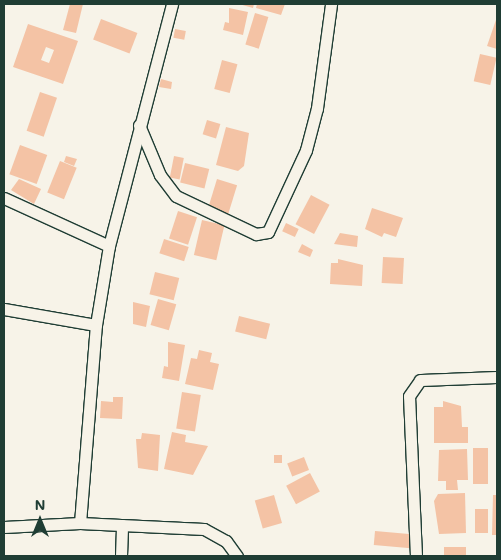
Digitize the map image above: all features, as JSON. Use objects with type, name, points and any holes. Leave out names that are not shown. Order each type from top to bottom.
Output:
[{"type":"street","points":[[80,523],[96,325],[109,246],[138,125],[172,4]]},
{"type":"street","points":[[138,125],[160,175],[176,196],[256,234],[268,232],[306,150],[317,108],[331,4]]},
{"type":"street","points":[[4,198],[109,246]]},
{"type":"street","points":[[4,308],[96,325]]},
{"type":"street","points":[[416,556],[409,396],[420,380],[497,378]]},
{"type":"street","points":[[4,527],[80,523],[204,529],[226,541],[237,556]]},
{"type":"street","points":[[121,556],[122,525]]},
{"type":"building","points":[[70,4],[83,4],[76,33],[63,30]]},
{"type":"building","points":[[239,4],[254,4],[253,8]]},
{"type":"building","points":[[257,4],[285,4],[281,15],[256,8]]},
{"type":"building","points":[[229,8],[248,12],[243,35],[223,30],[225,22],[229,23]]},
{"type":"building","points":[[255,13],[268,17],[259,49],[245,45]]},
{"type":"building","points":[[497,17],[497,49],[487,46]]},
{"type":"building","points":[[101,19],[137,33],[130,54],[93,40]]},
{"type":"building","points":[[28,24],[78,41],[63,84],[13,67]],"holes":[[[46,47],[54,50],[49,63],[41,60]]]},
{"type":"building","points":[[175,29],[186,31],[184,40],[173,38]]},
{"type":"building","points":[[480,54],[497,58],[490,85],[474,81]]},
{"type":"building","points":[[222,60],[237,64],[230,93],[214,89]]},
{"type":"building","points":[[161,79],[172,82],[171,89],[159,87]]},
{"type":"building","points":[[40,92],[57,98],[44,137],[27,131]]},
{"type":"building","points":[[207,120],[220,124],[216,138],[203,134]]},
{"type":"building","points":[[226,127],[249,133],[244,166],[238,171],[216,165]]},
{"type":"building","points":[[20,145],[47,155],[37,184],[9,174]]},
{"type":"building","points":[[66,156],[77,159],[74,166],[64,162]]},
{"type":"building","points":[[174,156],[184,158],[180,180],[170,178]]},
{"type":"building","points":[[60,161],[77,168],[64,199],[47,193]]},
{"type":"building","points":[[185,163],[209,169],[204,188],[180,182]]},
{"type":"building","points":[[19,179],[41,189],[34,204],[11,190]]},
{"type":"building","points":[[217,179],[237,185],[228,214],[208,208]]},
{"type":"building","points":[[311,195],[330,205],[314,234],[296,224]]},
{"type":"building","points":[[372,208],[403,218],[396,237],[384,233],[382,237],[365,229]]},
{"type":"building","points":[[178,211],[197,217],[188,245],[169,239]]},
{"type":"building","points":[[202,220],[224,225],[216,260],[194,255]]},
{"type":"building","points":[[286,223],[299,229],[295,237],[282,231]]},
{"type":"building","points":[[340,233],[358,236],[357,247],[334,244]]},
{"type":"building","points":[[164,239],[189,247],[184,261],[159,253]]},
{"type":"building","points":[[302,244],[313,250],[310,257],[298,252]]},
{"type":"building","points":[[383,257],[404,258],[403,284],[382,283]]},
{"type":"building","points":[[338,259],[363,265],[362,286],[330,284],[331,263],[338,263]]},
{"type":"building","points":[[155,272],[179,278],[174,300],[149,294]]},
{"type":"building","points":[[158,299],[176,304],[169,330],[151,325]]},
{"type":"building","points":[[133,302],[150,306],[146,327],[133,324]]},
{"type":"building","points":[[239,316],[270,324],[266,339],[235,332]]},
{"type":"building","points":[[168,342],[185,345],[179,381],[162,378],[164,366],[168,367]]},
{"type":"building","points":[[199,350],[212,353],[210,362],[219,364],[213,390],[185,384],[191,358],[197,359]]},
{"type":"building","points":[[182,392],[201,395],[195,432],[176,429]]},
{"type":"building","points":[[113,397],[123,397],[122,419],[100,418],[101,401],[113,402]]},
{"type":"building","points":[[443,401],[461,406],[462,427],[468,427],[468,443],[434,443],[434,407],[443,407]]},
{"type":"building","points":[[172,432],[186,435],[185,442],[208,446],[193,475],[164,469]]},
{"type":"building","points":[[142,433],[160,435],[158,471],[138,468],[136,439],[141,439]]},
{"type":"building","points":[[473,448],[488,448],[488,484],[473,484]]},
{"type":"building","points":[[467,449],[468,480],[457,480],[458,490],[446,490],[446,481],[438,481],[439,450]]},
{"type":"building","points":[[274,455],[282,455],[282,463],[274,463]]},
{"type":"building","points":[[304,457],[309,470],[292,477],[287,463]]},
{"type":"building","points":[[310,473],[320,492],[296,504],[286,486]]},
{"type":"building","points":[[465,493],[466,533],[439,534],[434,501],[438,494]]},
{"type":"building","points":[[274,495],[282,523],[263,528],[255,501]]},
{"type":"building","points":[[493,495],[497,495],[497,535],[492,535]]},
{"type":"building","points":[[475,509],[488,509],[488,533],[475,533]]},
{"type":"building","points":[[375,531],[412,534],[411,548],[374,545]]},
{"type":"building","points":[[444,547],[466,547],[466,556],[444,556]]}]
